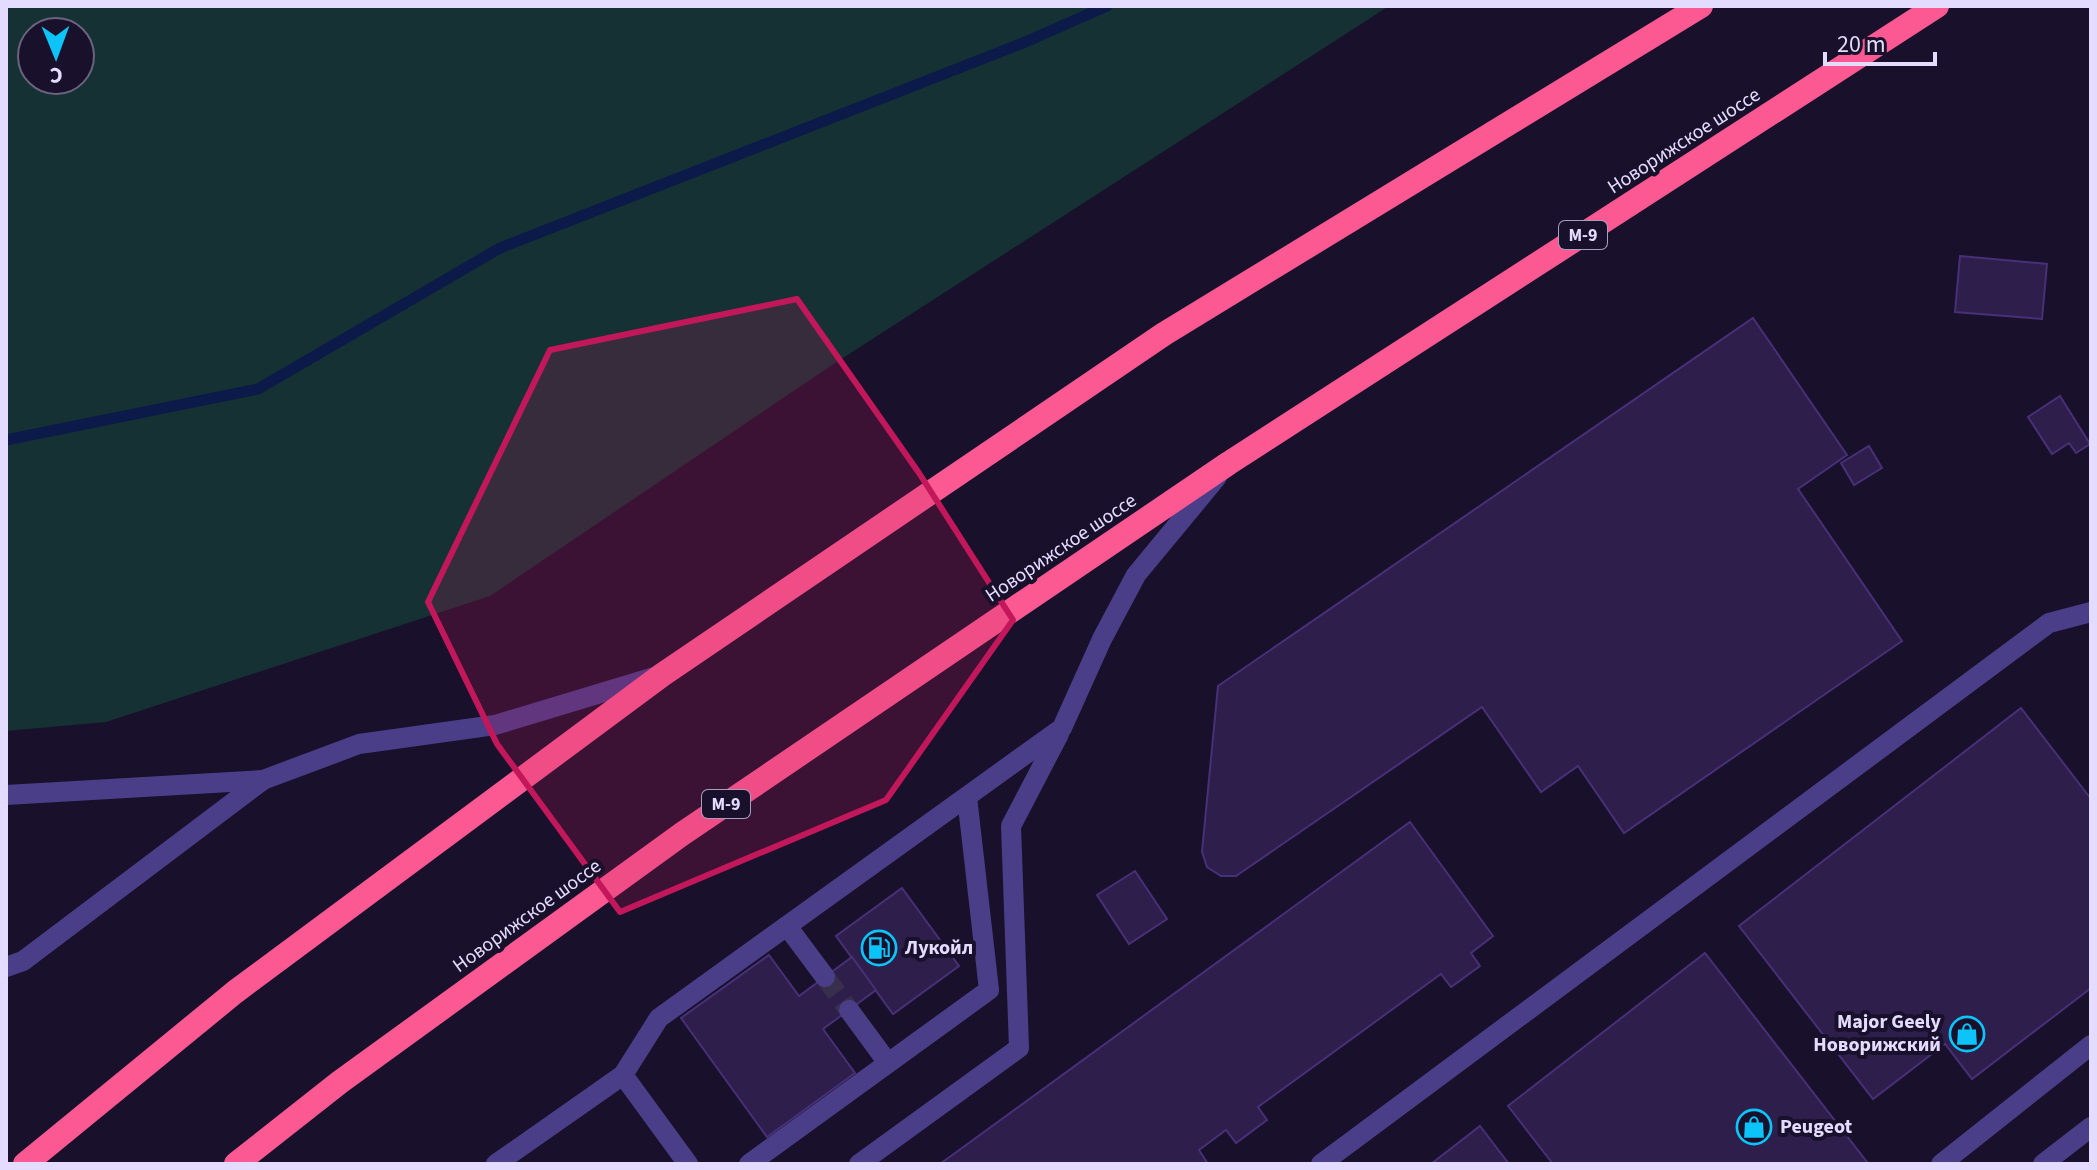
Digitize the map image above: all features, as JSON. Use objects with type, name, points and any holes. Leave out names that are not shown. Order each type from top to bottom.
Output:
[{"type":"highway","points":[[25,1164],[235,992],[662,675],[1164,334],[1701,6]]},
{"type":"highway","name":"Новорижское шоссе","points":[[236,1164],[340,1082],[682,834],[1229,463],[1937,6]]},
{"type":"lane","points":[[859,1164],[1019,1048],[1011,826],[1136,575],[1229,463]]},
{"type":"lane","points":[[1321,1164],[2049,623],[2091,612]]},
{"type":"lane","points":[[6,967],[23,961],[263,780],[359,744],[495,725],[662,675]]},
{"type":"lane","points":[[496,1164],[623,1075],[659,1018],[1062,728]]},
{"type":"lane","points":[[6,795],[263,780]]},
{"type":"lane","points":[[749,1164],[989,990],[967,797]]},
{"type":"lane","points":[[787,926],[825,977]]},
{"type":"lane","points":[[849,1010],[888,1063]]},
{"type":"lane","points":[[1941,1164],[2091,1045]]},
{"type":"lane","points":[[623,1075],[688,1164]]},
{"type":"lane","points":[[2044,1164],[2091,1127]]},
{"type":"highlighted area","points":[[797,299],[919,473],[1013,620],[886,800],[620,912],[497,744],[428,602],[550,350]]},
{"type":"green space","points":[[6,6],[1389,6],[832,365],[490,596],[106,722],[6,731]]},
{"type":"building","points":[[1960,256],[2047,264],[2042,319],[1955,312]]},
{"type":"building","points":[[1753,318],[1847,455],[1798,489],[1902,641],[1624,833],[1578,766],[1541,792],[1482,707],[1236,876],[1221,876],[1207,867],[1202,852],[1218,686]]},
{"type":"building","points":[[2060,396],[2090,444],[2076,453],[2069,443],[2052,454],[2028,417]]},
{"type":"building","points":[[1869,446],[1882,468],[1854,485],[1841,463]]},
{"type":"building","points":[[2021,708],[2091,799],[2091,988],[1972,1079],[1945,1044],[1873,1099],[1739,926]]},
{"type":"building","points":[[1410,822],[1493,936],[1471,953],[1480,966],[1451,987],[1441,974],[1258,1107],[1267,1120],[1236,1143],[1226,1130],[1199,1150],[1208,1164],[940,1164]]},
{"type":"building","points":[[1135,871],[1167,919],[1129,944],[1097,895]]},
{"type":"building","points":[[902,888],[959,966],[893,1014],[836,936]]},
{"type":"building","points":[[1705,953],[1867,1162],[1553,1164],[1508,1106]]},
{"type":"building","points":[[769,955],[799,996],[852,957],[876,990],[823,1029],[855,1073],[767,1137],[681,1018]]},
{"type":"building","points":[[1480,1126],[1509,1164],[1431,1164]]},
{"type":"waterway","points":[[6,440],[258,389],[500,248],[1023,43],[1107,6]]},
{"type":"tunnel","points":[[825,977],[849,1010]]},
{"type":"place","name":"Лукойл","points":[[879,948]]},
{"type":"place","name":"Major Geely Новорижский","points":[[1967,1034]]},
{"type":"place","name":"Peugeot","points":[[1754,1127]]}]
